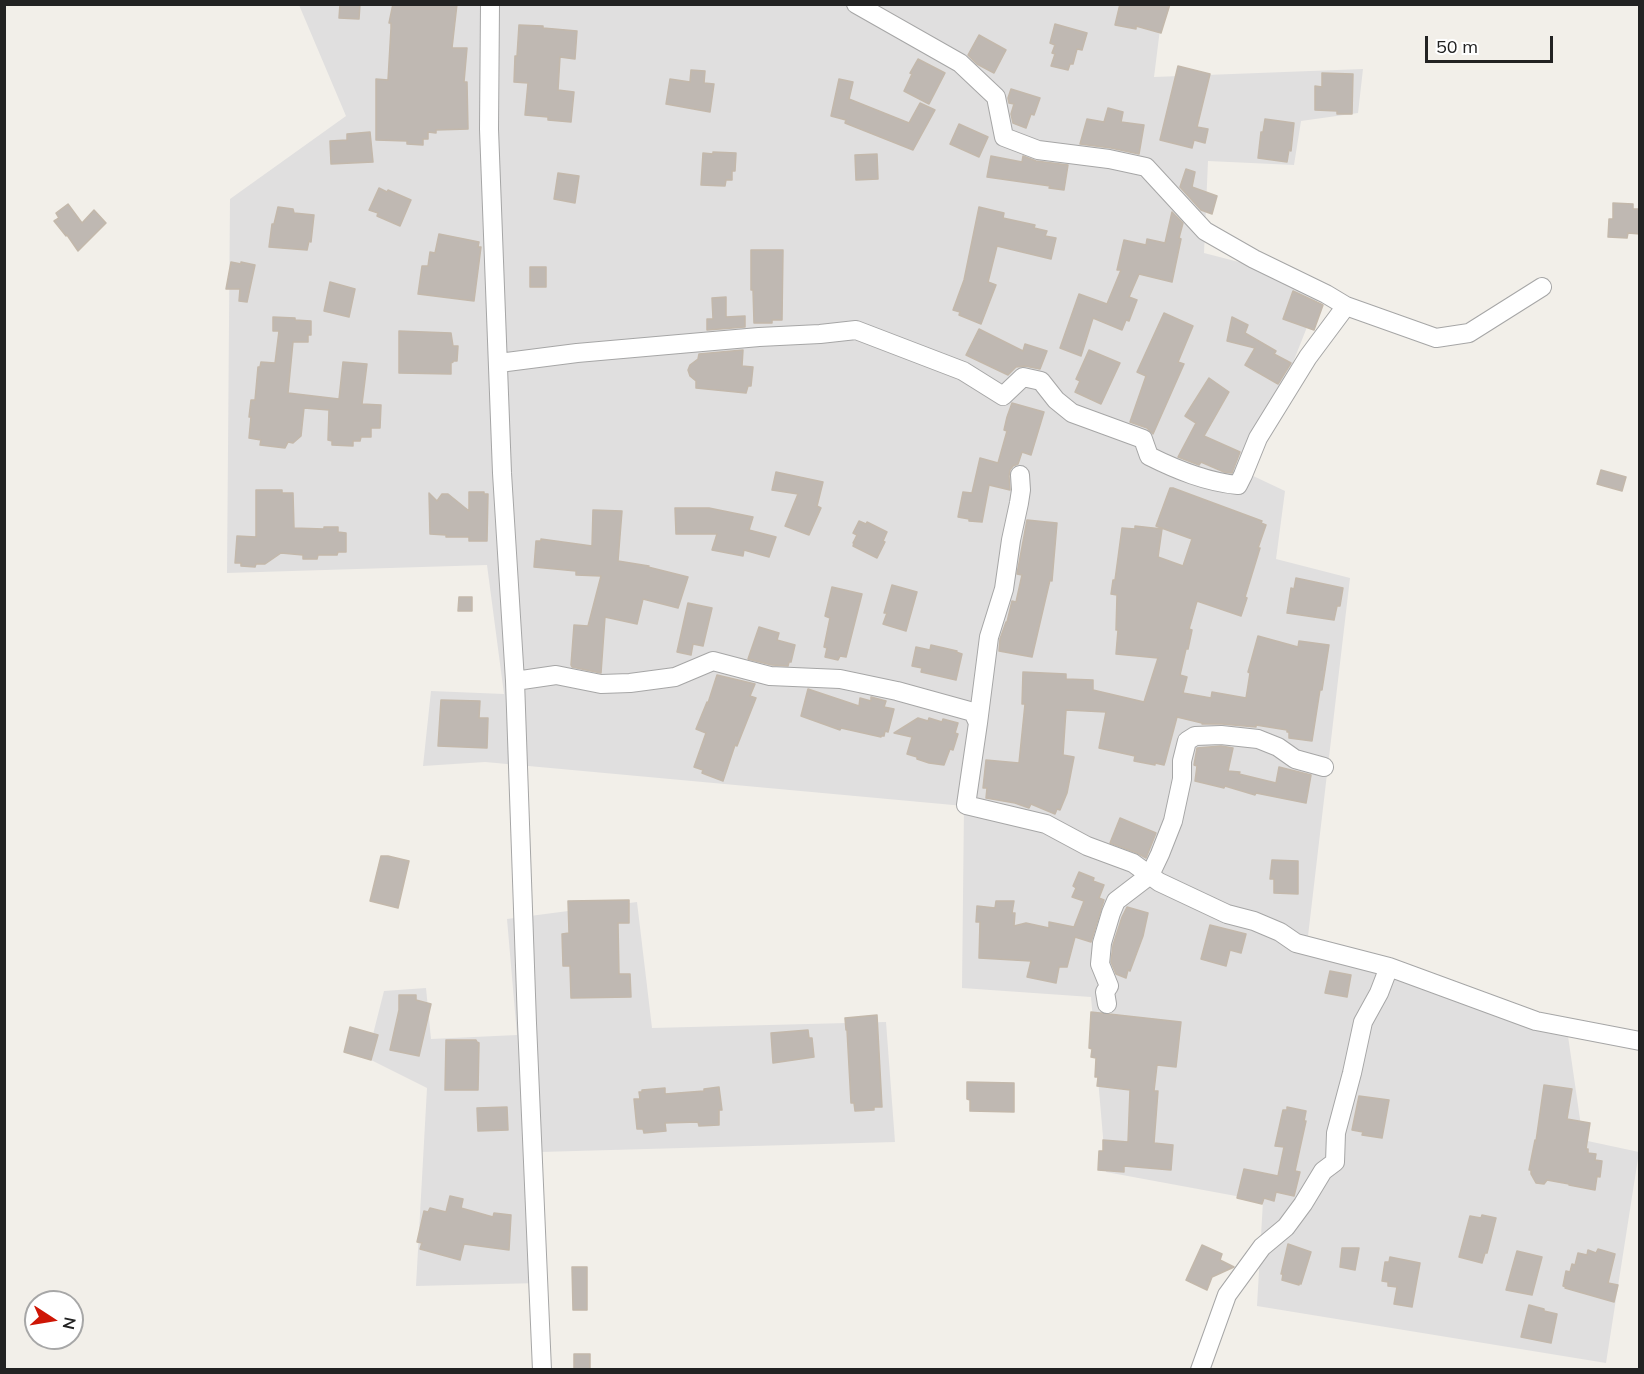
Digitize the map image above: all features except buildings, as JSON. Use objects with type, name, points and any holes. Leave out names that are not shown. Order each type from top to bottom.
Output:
[{"type":"street","points":[[490,4],[489,129],[502,473],[515,681],[542,1370]]},
{"type":"street","points":[[856,4],[960,63],[996,97],[1004,137],[1038,150],[1109,159],[1146,167],[1205,231],[1346,306],[1436,338],[1469,333],[1542,287]]},
{"type":"street","points":[[499,363],[577,353],[856,330],[963,371],[1003,396],[1023,377],[1041,381],[1072,413],[1143,439],[1149,456],[1172,468],[1218,483],[1238,485],[1258,438],[1308,357],[1346,306]]},
{"type":"street","points":[[1020,475],[1021,490],[1004,589],[989,637],[966,805],[1046,824],[1086,846],[1133,863],[1159,882],[1227,914],[1254,921],[1280,932],[1296,942],[1389,967],[1536,1021],[1640,1041]]},
{"type":"street","points":[[515,681],[556,675],[601,684],[630,683],[675,677],[713,661],[770,676],[840,679],[897,691],[973,712],[978,723]]},
{"type":"street","points":[[1107,1004],[1106,992],[1109,986],[1100,964],[1102,944],[1111,913],[1116,902],[1150,875],[1160,854],[1173,821],[1187,741],[1195,736],[1221,735],[1258,739],[1278,747],[1295,759],[1324,767]]},
{"type":"street","points":[[1200,1370],[1227,1295],[1262,1247],[1286,1227],[1323,1172],[1335,1162],[1336,1133],[1363,1022],[1379,993],[1389,967]]},
{"type":"shaded area","points":[[299,5],[1163,5],[1154,77],[1363,69],[1358,113],[1301,121],[1294,165],[1208,161],[1204,253],[1324,284],[1249,474],[1285,491],[1276,559],[1350,578],[1308,936],[1568,1036],[1583,1140],[1639,1152],[1606,1363],[1257,1306],[1263,1201],[1106,1172],[1091,997],[962,988],[964,806],[485,762],[423,766],[431,691],[504,694],[487,565],[227,573],[230,199],[346,116]]},
{"type":"shaded area","points":[[637,902],[652,1028],[886,1022],[895,1142],[540,1152],[540,1283],[416,1286],[427,1088],[367,1058],[384,991],[426,988],[431,1039],[517,1035],[507,919]]}]
